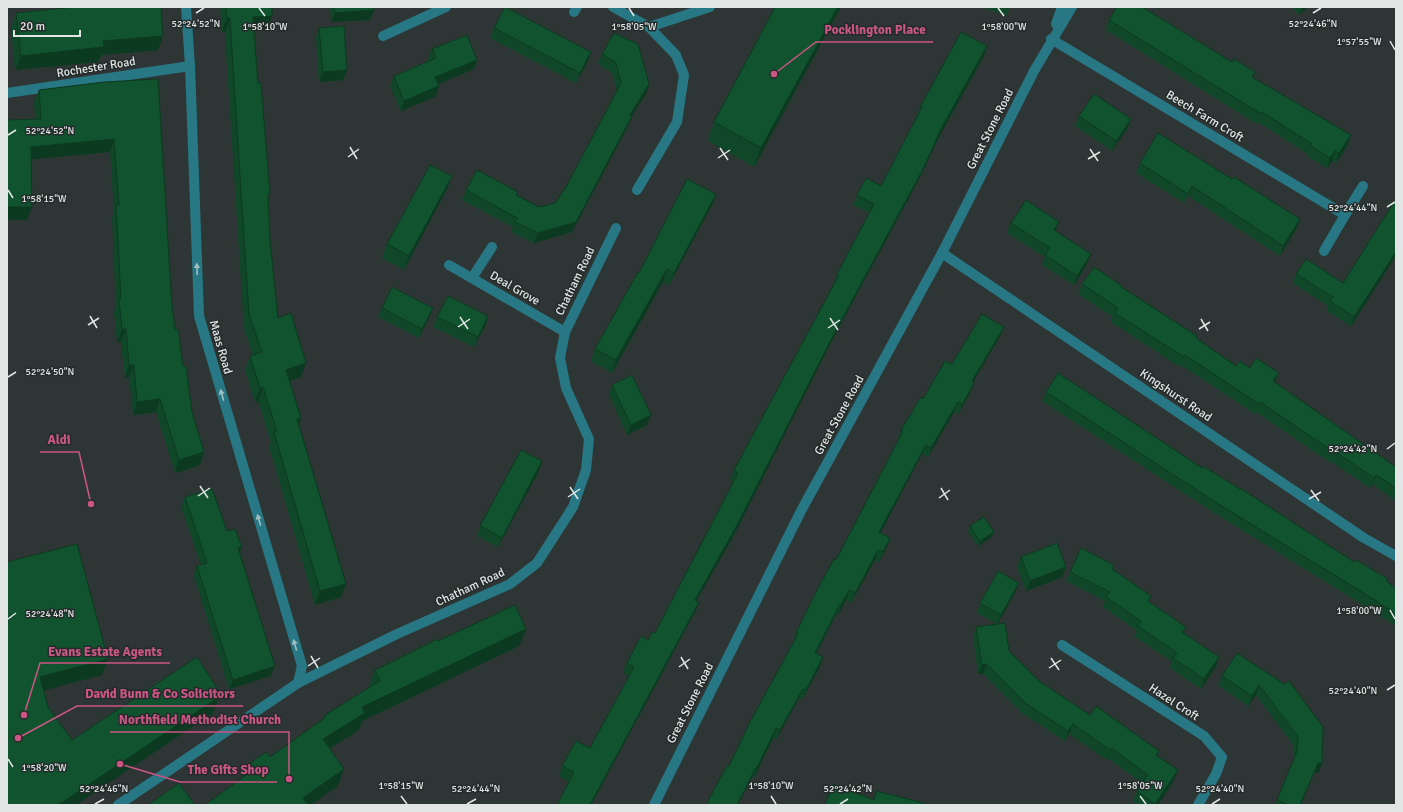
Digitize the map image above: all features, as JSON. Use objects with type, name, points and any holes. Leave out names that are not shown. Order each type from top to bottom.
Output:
[{"type":"street","name":"Maas Road","points":[[186,7],[190,66],[199,316],[302,666],[298,683]]},
{"type":"street","points":[[383,36],[445,7]]},
{"type":"street","points":[[613,7],[649,27],[676,55],[684,76],[677,122],[638,190]]},
{"type":"street","points":[[649,27],[710,7]]},
{"type":"street","name":"Great Stone Road","points":[[1051,39],[1062,7]]},
{"type":"street","name":"Great Stone Road","points":[[654,805],[801,511],[942,253],[1051,39],[1072,7]]},
{"type":"street","name":"Beech Farm Croft","points":[[1051,39],[1345,215]]},
{"type":"street","name":"Rochester Road","points":[[7,93],[190,66]]},
{"type":"street","points":[[1324,251],[1363,186]]},
{"type":"street","name":"Chatham Road","points":[[118,805],[298,683],[397,634],[510,584],[537,563],[573,507],[587,462],[589,439],[566,388],[560,358],[565,332],[616,228]]},
{"type":"street","name":"Deal Grove","points":[[472,278],[492,247]]},
{"type":"street","name":"Kingshurst Road","points":[[942,253],[1357,534],[1396,556]]},
{"type":"street","name":"Deal Grove","points":[[449,265],[565,332]]},
{"type":"street","name":"Hazel Croft","points":[[1062,645],[1204,736],[1222,757],[1216,774],[1198,805]]},
{"type":"building","points":[[75,7],[161,7],[163,36],[103,41],[104,47],[21,56],[16,13]]},
{"type":"building","points":[[226,7],[272,7],[272,16],[253,17],[258,83],[261,83],[270,194],[268,194],[270,240],[278,318],[291,313],[306,363],[286,370],[301,418],[297,419],[346,584],[320,591],[274,432],[277,431],[263,387],[260,388],[250,356],[262,352],[249,314],[230,18],[227,18]]},
{"type":"building","points":[[334,7],[374,7],[374,10],[335,13]]},
{"type":"building","points":[[505,7],[591,52],[580,73],[494,28]]},
{"type":"building","points":[[775,7],[838,7],[761,148],[714,122]]},
{"type":"building","points":[[1117,7],[1142,7],[1232,62],[1234,59],[1255,72],[1252,77],[1351,135],[1339,153],[1335,151],[1330,158],[1311,146],[1312,144],[1262,112],[1261,114],[1109,20]]},
{"type":"building","points":[[344,26],[347,70],[323,72],[319,28]]},
{"type":"building","points":[[961,32],[987,46],[942,127],[922,171],[835,332],[736,527],[695,600],[699,602],[590,805],[557,805],[574,772],[562,766],[576,741],[590,748],[634,667],[627,663],[641,636],[648,640],[652,632],[655,633],[738,473],[734,470],[839,275],[837,274],[874,204],[857,195],[866,178],[881,186],[922,107],[920,107]]},
{"type":"building","points":[[614,33],[638,44],[649,84],[630,115],[632,116],[576,222],[538,233],[515,222],[517,218],[466,190],[477,170],[518,192],[516,195],[539,207],[555,203],[566,187],[621,83],[616,63],[602,54]]},
{"type":"building","points":[[467,35],[477,60],[435,77],[439,86],[404,101],[394,76],[436,58],[432,49]]},
{"type":"building","points":[[158,79],[172,306],[175,329],[178,329],[183,366],[186,366],[192,412],[204,452],[179,460],[160,399],[137,402],[134,365],[129,365],[126,329],[122,329],[119,299],[121,299],[116,205],[119,205],[114,139],[31,147],[32,207],[7,207],[7,120],[41,119],[39,90],[104,82]]},
{"type":"building","points":[[1094,94],[1131,119],[1116,141],[1079,116]]},
{"type":"building","points":[[1158,133],[1232,179],[1234,177],[1300,219],[1283,246],[1192,186],[1188,194],[1140,163]]},
{"type":"building","points":[[430,165],[452,176],[409,256],[387,244]]},
{"type":"building","points":[[687,179],[716,194],[674,273],[667,269],[616,360],[595,349],[638,272],[639,273]]},
{"type":"building","points":[[1396,199],[1396,252],[1354,317],[1330,301],[1333,297],[1296,274],[1306,259],[1343,283]]},
{"type":"building","points":[[1026,200],[1059,222],[1054,230],[1091,254],[1077,276],[1045,255],[1050,248],[1011,223]]},
{"type":"building","points":[[1094,267],[1122,286],[1121,287],[1197,336],[1196,338],[1236,366],[1240,361],[1250,368],[1256,358],[1279,373],[1273,381],[1396,467],[1396,488],[1376,475],[1374,478],[1260,402],[1259,404],[1185,355],[1184,357],[1115,313],[1118,308],[1082,284]]},
{"type":"building","points":[[392,287],[433,308],[422,329],[382,308]]},
{"type":"building","points":[[448,296],[488,316],[478,337],[437,317]]},
{"type":"building","points":[[982,314],[1004,327],[972,381],[974,383],[962,405],[958,402],[931,448],[926,445],[879,532],[890,538],[883,552],[878,550],[855,593],[849,590],[841,605],[840,604],[815,653],[823,657],[806,690],[803,689],[780,730],[776,728],[737,805],[706,805],[727,765],[729,766],[750,722],[798,634],[796,633],[816,592],[834,559],[836,560],[903,431],[901,430],[921,397],[923,399],[945,361],[952,364]]},
{"type":"building","points":[[1058,373],[1202,468],[1203,466],[1240,488],[1354,562],[1356,560],[1388,579],[1386,581],[1396,588],[1396,614],[1220,505],[1046,392]]},
{"type":"building","points":[[632,375],[651,415],[631,425],[612,385]]},
{"type":"building","points":[[521,450],[542,461],[502,538],[480,526]]},
{"type":"building","points":[[212,489],[227,531],[235,529],[242,547],[238,548],[275,666],[233,680],[197,566],[207,563],[185,497]]},
{"type":"building","points":[[984,517],[994,532],[980,541],[970,526]]},
{"type":"building","points":[[1057,543],[1066,567],[1030,581],[1021,557]]},
{"type":"building","points":[[77,544],[108,659],[40,677],[48,707],[72,740],[197,657],[219,691],[219,697],[57,805],[7,805],[7,562]]},
{"type":"building","points":[[1081,548],[1114,565],[1112,569],[1151,596],[1148,601],[1186,627],[1182,632],[1219,657],[1204,679],[1173,658],[1177,653],[1138,626],[1141,621],[1106,597],[1110,592],[1070,572]]},
{"type":"building","points":[[998,571],[1019,583],[1001,615],[980,603]]},
{"type":"building","points":[[515,605],[526,629],[362,707],[365,713],[323,739],[344,769],[303,798],[308,805],[205,805],[250,772],[246,766],[266,752],[270,757],[326,717],[325,715],[380,681],[375,670],[437,639],[438,641]]},
{"type":"building","points":[[1005,623],[1009,651],[1039,681],[1090,715],[1096,706],[1159,751],[1156,755],[1178,770],[1155,804],[1137,791],[1148,775],[1111,748],[1110,750],[1073,724],[1068,731],[1025,703],[987,664],[982,665],[976,627]]},
{"type":"building","points":[[1237,653],[1284,684],[1289,681],[1323,727],[1322,763],[1318,763],[1300,805],[1289,805],[1277,800],[1297,751],[1298,737],[1259,685],[1252,696],[1222,676]]},
{"type":"building","points":[[179,783],[195,805],[148,805]]},
{"type":"building","points":[[833,784],[874,800],[876,791],[929,805],[825,805]]},
{"type":"place","name":"Pocklington Place","points":[[774,74]]},
{"type":"place","name":"Aldi","points":[[91,504]]},
{"type":"place","name":"Evans Estate Agents","points":[[24,715]]},
{"type":"place","name":"David Bunn & Co Solicitors","points":[[18,738]]},
{"type":"place","name":"The Gifts Shop","points":[[120,764]]},
{"type":"place","name":"Northfield Methodist Church","points":[[289,779]]}]
